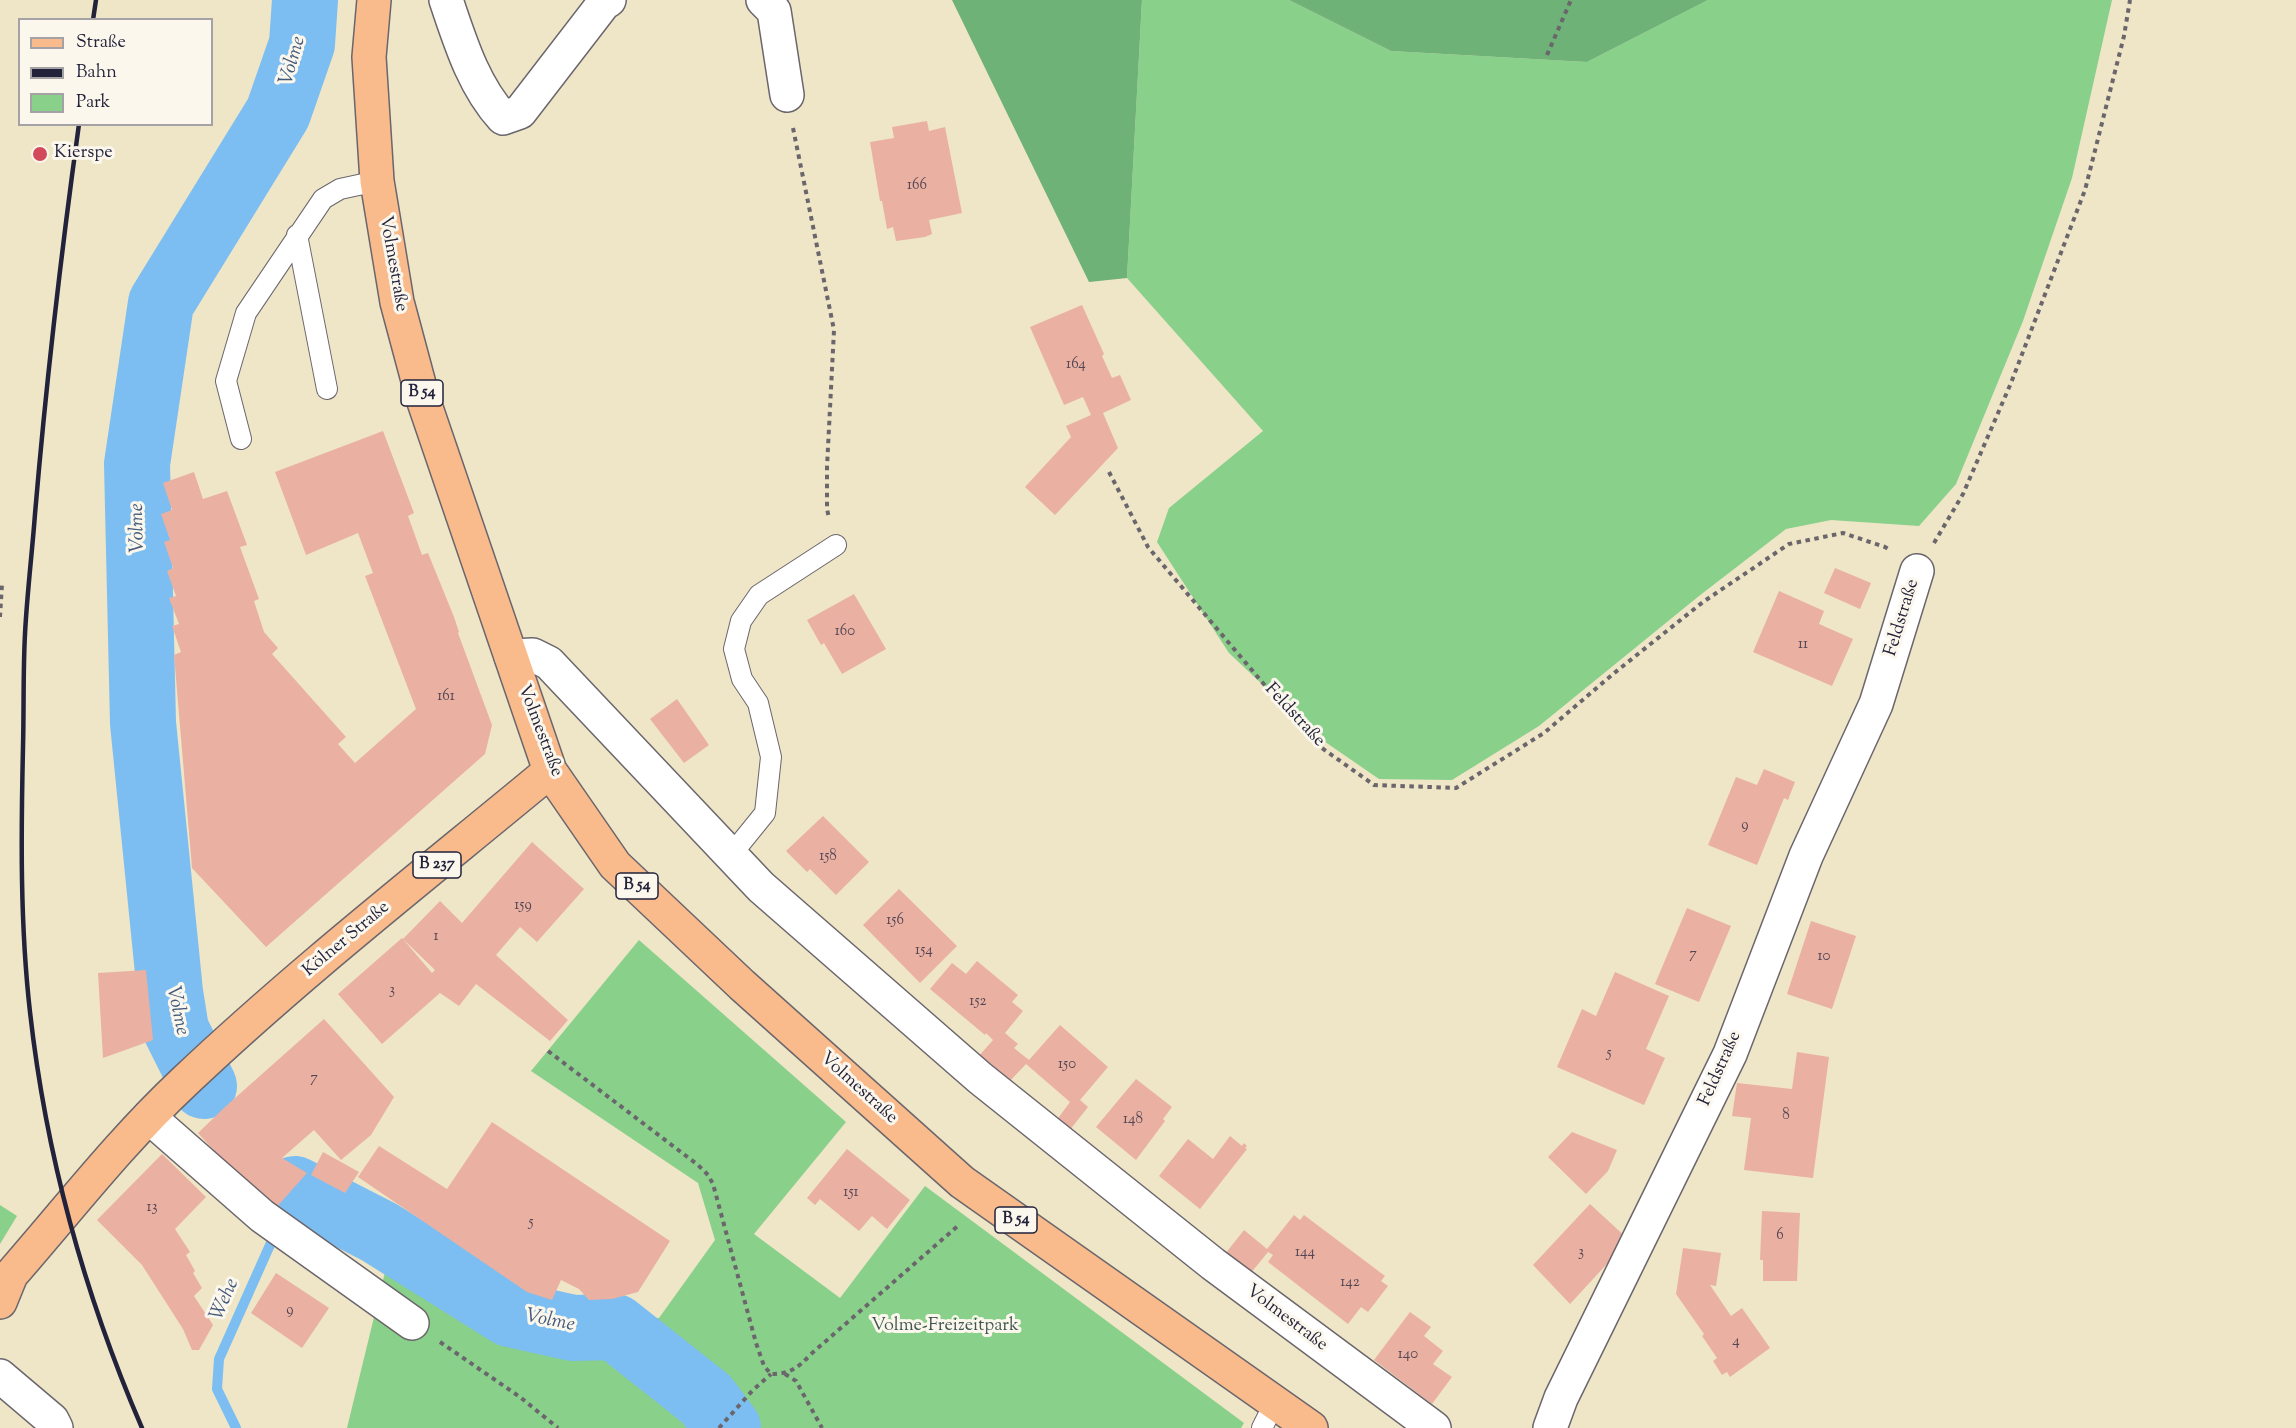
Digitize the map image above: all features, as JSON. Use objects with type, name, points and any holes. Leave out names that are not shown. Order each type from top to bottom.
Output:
[{"type":"main road","name":"Volmestraße","points":[[374,0],[369,57],[377,181],[397,302],[423,399],[550,771],[615,865],[808,1044],[962,1182],[1268,1416],[1311,1428]]},
{"type":"main road","name":"Kölner Straße","points":[[0,1302],[11,1275],[150,1117],[183,1083],[324,958],[550,771]]},
{"type":"street","points":[[446,0],[467,61],[490,105],[502,118],[520,112],[604,3],[609,0]]},
{"type":"street","points":[[763,0],[774,11],[787,95]]},
{"type":"street","name":"Feldstraße","points":[[1550,1428],[1561,1398],[1730,1054],[1806,856],[1876,704],[1917,571]]},
{"type":"street","name":"Volmestraße","points":[[511,656],[533,655],[549,663],[761,887],[980,1078],[1213,1264],[1434,1428]]},
{"type":"street","points":[[150,1117],[278,1228],[412,1323]]},
{"type":"street","points":[[0,1376],[52,1420],[56,1428]]},
{"type":"lane","points":[[241,439],[226,381],[246,313],[323,199],[340,189],[377,181]]},
{"type":"lane","points":[[297,235],[327,389]]},
{"type":"lane","points":[[731,855],[765,813],[771,757],[758,702],[742,679],[734,649],[741,621],[759,595],[836,545]]},
{"type":"path","points":[[1547,56],[1570,0]]},
{"type":"path","points":[[1917,571],[1967,484],[2011,383],[2085,190],[2124,36],[2130,0]]},
{"type":"path","points":[[787,95],[834,330],[827,509],[836,545]]},
{"type":"path","name":"Feldstraße","points":[[1109,472],[1148,547],[1236,652],[1312,741],[1374,785],[1456,788],[1544,733],[1703,602],[1789,543],[1843,533],[1885,547],[1917,571]]},
{"type":"path","points":[[0,617],[2,584]]},
{"type":"path","points":[[548,1051],[708,1175],[713,1184],[756,1343],[764,1365],[771,1374]]},
{"type":"path","points":[[719,1428],[752,1391],[771,1374],[785,1374],[795,1370],[988,1200]]},
{"type":"path","points":[[412,1323],[520,1397],[558,1428]]},
{"type":"path","points":[[785,1374],[796,1381],[822,1428]]},
{"type":"green space","points":[[952,0],[1142,0],[1127,278],[1089,282]]},
{"type":"green space","points":[[1142,0],[1289,0],[1391,51],[1587,62],[1708,0],[2112,0],[2072,178],[2023,321],[1956,484],[1919,526],[1831,520],[1786,529],[1699,596],[1539,726],[1452,780],[1379,779],[1318,737],[1229,653],[1157,542],[1169,508],[1263,431],[1127,278]]},
{"type":"green space","points":[[1289,0],[1708,0],[1587,62],[1391,51]]},
{"type":"green space","name":"Volme-Freizeitpark","points":[[639,940],[846,1122],[754,1234],[840,1298],[925,1186],[1244,1423],[1241,1428],[347,1428],[385,1272],[340,1239],[363,1197],[496,1292],[586,1315],[659,1318],[715,1240],[698,1183],[531,1071]]},
{"type":"green space","points":[[0,1205],[17,1216],[0,1244]]},
{"type":"building","points":[[927,121],[929,131],[945,127],[962,213],[929,220],[932,234],[925,237],[896,241],[893,227],[887,229],[870,142],[894,138],[892,127]]},
{"type":"building","points":[[1082,305],[1112,378],[1120,375],[1131,400],[1103,413],[1118,448],[1055,515],[1025,487],[1071,437],[1066,426],[1091,415],[1083,397],[1064,405],[1030,327]]},
{"type":"building","points":[[383,431],[414,513],[408,516],[422,555],[428,553],[454,617],[492,725],[485,754],[266,947],[192,868],[174,655],[181,652],[172,626],[179,624],[169,598],[176,596],[167,571],[173,568],[164,542],[170,540],[161,514],[172,510],[163,483],[194,472],[203,499],[227,491],[247,545],[240,547],[259,599],[254,601],[264,632],[278,648],[272,654],[346,737],[338,744],[355,763],[416,709],[365,576],[373,573],[358,533],[306,555],[275,472]]},
{"type":"building","points":[[1835,568],[1871,583],[1860,609],[1824,593]]},
{"type":"building","points":[[1779,591],[1824,611],[1819,624],[1853,639],[1832,686],[1753,652]]},
{"type":"building","points":[[854,594],[886,649],[842,674],[824,643],[821,645],[807,620]]},
{"type":"building","points":[[677,699],[709,745],[684,763],[650,719]]},
{"type":"building","points":[[1764,769],[1795,782],[1788,800],[1784,798],[1757,865],[1708,845],[1736,777],[1757,785]]},
{"type":"building","points":[[823,816],[869,862],[836,895],[810,869],[807,872],[786,851]]},
{"type":"building","points":[[532,842],[584,889],[537,942],[520,927],[496,955],[568,1020],[550,1041],[476,984],[459,1006],[440,993],[382,1044],[338,994],[403,939],[440,901],[462,923]],"holes":[[[403,939],[435,970],[432,973]]]},
{"type":"building","points":[[899,889],[957,946],[920,983],[863,925]]},
{"type":"building","points":[[1687,908],[1731,926],[1699,1002],[1655,984]]},
{"type":"building","points":[[1811,921],[1856,936],[1832,1009],[1787,994]]},
{"type":"building","points":[[977,961],[1018,995],[1012,1002],[1023,1011],[1005,1033],[1018,1044],[1014,1048],[1029,1060],[1060,1025],[1108,1067],[1080,1100],[1088,1107],[1069,1131],[1056,1121],[1070,1102],[1026,1064],[1008,1083],[978,1057],[993,1040],[930,989],[952,963],[966,974]]},
{"type":"building","points":[[146,970],[153,1040],[103,1058],[98,973]]},
{"type":"building","points":[[1615,972],[1669,996],[1646,1049],[1665,1058],[1644,1105],[1557,1067],[1582,1009],[1596,1016]]},
{"type":"building","points":[[324,1019],[394,1097],[371,1135],[341,1160],[314,1130],[282,1158],[307,1173],[274,1210],[226,1164],[198,1133]]},
{"type":"building","points":[[1797,1052],[1829,1057],[1813,1178],[1744,1170],[1751,1118],[1732,1116],[1737,1083],[1792,1089]]},
{"type":"building","points":[[1136,1079],[1172,1107],[1163,1119],[1165,1121],[1136,1160],[1096,1127]]},
{"type":"building","points":[[492,1122],[670,1241],[638,1292],[612,1299],[589,1300],[579,1289],[561,1280],[552,1300],[527,1292],[358,1177],[379,1146],[447,1189]]},
{"type":"building","points":[[1572,1132],[1617,1150],[1608,1171],[1586,1194],[1548,1157]]},
{"type":"building","points":[[1230,1136],[1242,1146],[1244,1143],[1247,1149],[1200,1209],[1159,1176],[1188,1139],[1213,1159]]},
{"type":"building","points":[[847,1149],[910,1200],[887,1229],[872,1216],[859,1231],[820,1199],[815,1205],[807,1198]]},
{"type":"building","points":[[323,1152],[359,1172],[345,1193],[311,1175]]},
{"type":"building","points":[[162,1154],[206,1197],[175,1229],[190,1252],[186,1255],[202,1288],[194,1296],[213,1325],[199,1350],[192,1350],[183,1329],[142,1265],[97,1220]]},
{"type":"building","points":[[1590,1204],[1629,1240],[1570,1304],[1533,1265]]},
{"type":"building","points":[[1762,1211],[1800,1213],[1797,1281],[1763,1281],[1763,1260],[1760,1260]]},
{"type":"building","points":[[1294,1215],[1300,1220],[1304,1215],[1385,1276],[1381,1281],[1388,1286],[1368,1312],[1361,1307],[1348,1324],[1268,1262],[1273,1255],[1268,1252],[1250,1274],[1225,1254],[1244,1230],[1267,1249]]},
{"type":"building","points":[[1683,1248],[1721,1253],[1716,1286],[1710,1285],[1731,1316],[1742,1308],[1770,1348],[1730,1377],[1727,1372],[1722,1375],[1713,1361],[1717,1358],[1702,1336],[1704,1334],[1676,1294]]},
{"type":"building","points":[[276,1273],[329,1308],[302,1348],[251,1313]]},
{"type":"building","points":[[1410,1312],[1431,1327],[1424,1336],[1443,1351],[1433,1364],[1452,1377],[1432,1404],[1374,1360]]},
{"type":"waterway","name":"Volme","points":[[204,1086],[176,1030],[170,992],[143,723],[137,464],[161,303],[278,113],[302,44],[305,0]]},
{"type":"waterway","name":"Wehe","points":[[236,1428],[217,1389],[219,1359],[295,1189]]},
{"type":"waterway","name":"Volme","points":[[295,1189],[379,1232],[510,1314],[573,1328],[615,1327],[706,1399],[728,1428]]},
{"type":"railway","points":[[93,18],[96,0]]},
{"type":"railway","points":[[79,126],[49,368],[26,619],[22,813],[24,946],[37,1066],[57,1172],[86,1276],[121,1378],[142,1428]]},
{"type":"place","name":"Kierspe","points":[[40,154]]}]
